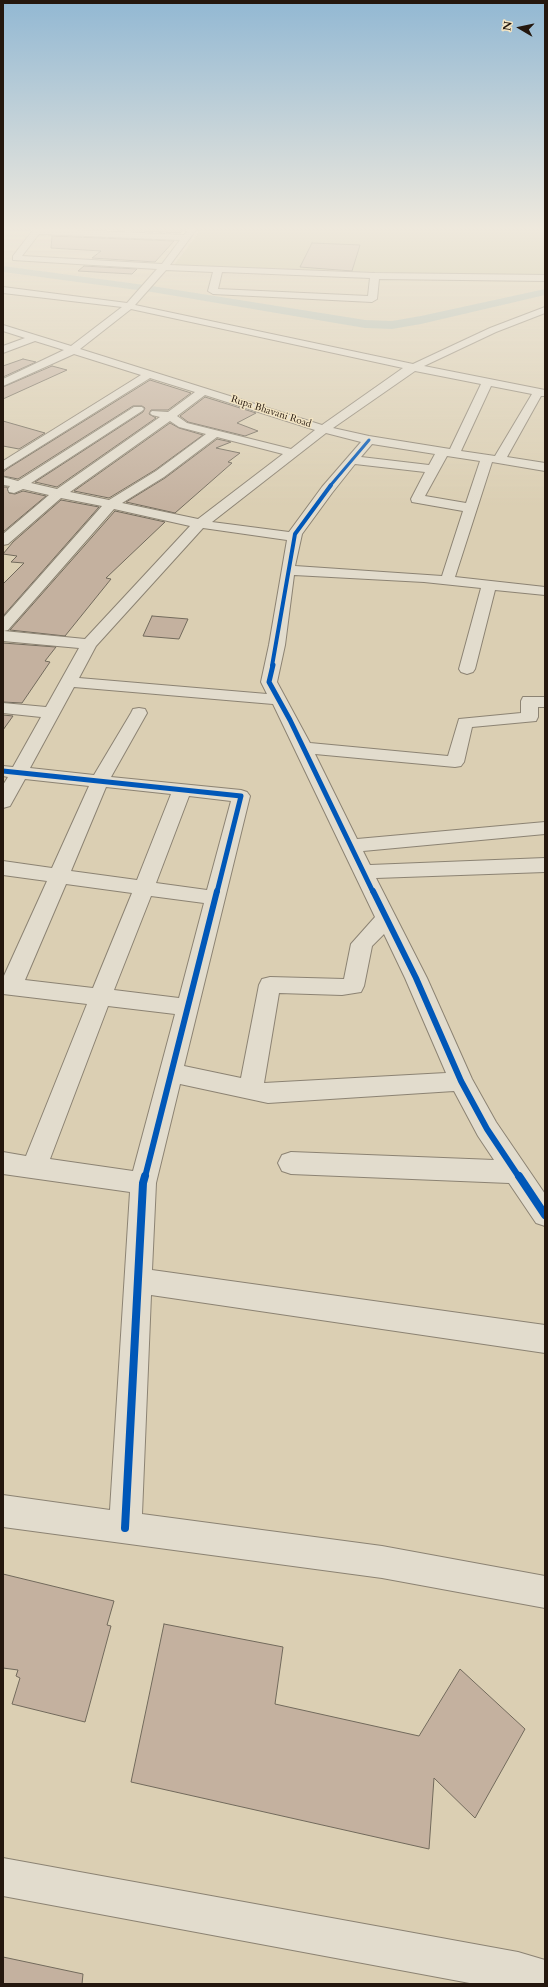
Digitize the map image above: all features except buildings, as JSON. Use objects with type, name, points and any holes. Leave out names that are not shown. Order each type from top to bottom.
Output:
[{"type":"street","points":[[3,383],[73,350],[108,323]]},
{"type":"street","points":[[206,323],[414,368],[542,393],[493,459],[471,508],[447,581]]},
{"type":"street","points":[[3,802],[11,772],[52,713],[89,644],[186,537],[200,524],[324,429],[404,372],[512,323]]},
{"type":"street","name":"Rupa Bhavani Road","points":[[3,328],[324,429],[369,440],[545,467]]},
{"type":"street","points":[[3,350],[34,338]]},
{"type":"street","points":[[3,466],[149,374]]},
{"type":"street","points":[[471,508],[417,499],[433,469],[449,452],[487,382]]},
{"type":"street","points":[[3,541],[58,494],[204,391]]},
{"type":"street","points":[[104,402],[170,416],[183,425],[293,453]]},
{"type":"street","points":[[3,496],[138,409]]},
{"type":"street","points":[[3,627],[110,505],[160,474],[215,433]]},
{"type":"street","points":[[369,440],[327,490],[294,537],[277,645],[269,682],[304,748],[350,846],[416,978],[461,1081],[487,1129],[545,1215]]},
{"type":"street","points":[[352,460],[433,469]]},
{"type":"street","points":[[3,481],[200,524],[294,537]]},
{"type":"street","points":[[288,570],[447,581],[545,591]]},
{"type":"street","points":[[467,669],[489,585]]},
{"type":"street","points":[[3,636],[89,644]]},
{"type":"street","points":[[68,682],[279,700]]},
{"type":"street","points":[[304,748],[454,762],[465,723],[530,717],[529,701],[545,702]]},
{"type":"street","points":[[3,708],[52,713]]},
{"type":"street","points":[[139,713],[100,782],[59,876],[7,987],[188,1007]]},
{"type":"street","points":[[11,772],[241,796],[143,1183],[125,1528]]},
{"type":"street","points":[[34,1167],[182,790]]},
{"type":"street","points":[[350,846],[545,828]]},
{"type":"street","points":[[364,872],[545,865]]},
{"type":"street","points":[[3,868],[215,898]]},
{"type":"street","points":[[251,1089],[270,985],[353,986],[362,944],[386,918]]},
{"type":"street","points":[[171,1073],[268,1093],[461,1081]]},
{"type":"street","points":[[3,1163],[143,1183]]},
{"type":"street","points":[[291,1163],[516,1172]]},
{"type":"street","points":[[138,1282],[545,1340]]},
{"type":"street","points":[[3,1511],[382,1562],[545,1592]]},
{"type":"street","points":[[3,1878],[511,1971],[545,1980]]},
{"type":"waterway","points":[[357,323],[392,325],[405,323]]},
{"type":"cycle path","points":[[369,440],[327,490],[295,534],[289,562],[277,645],[269,682],[290,720],[416,978],[461,1081],[487,1129],[545,1215]]},
{"type":"cycle path","points":[[3,771],[241,796],[143,1183],[125,1528]]}]
